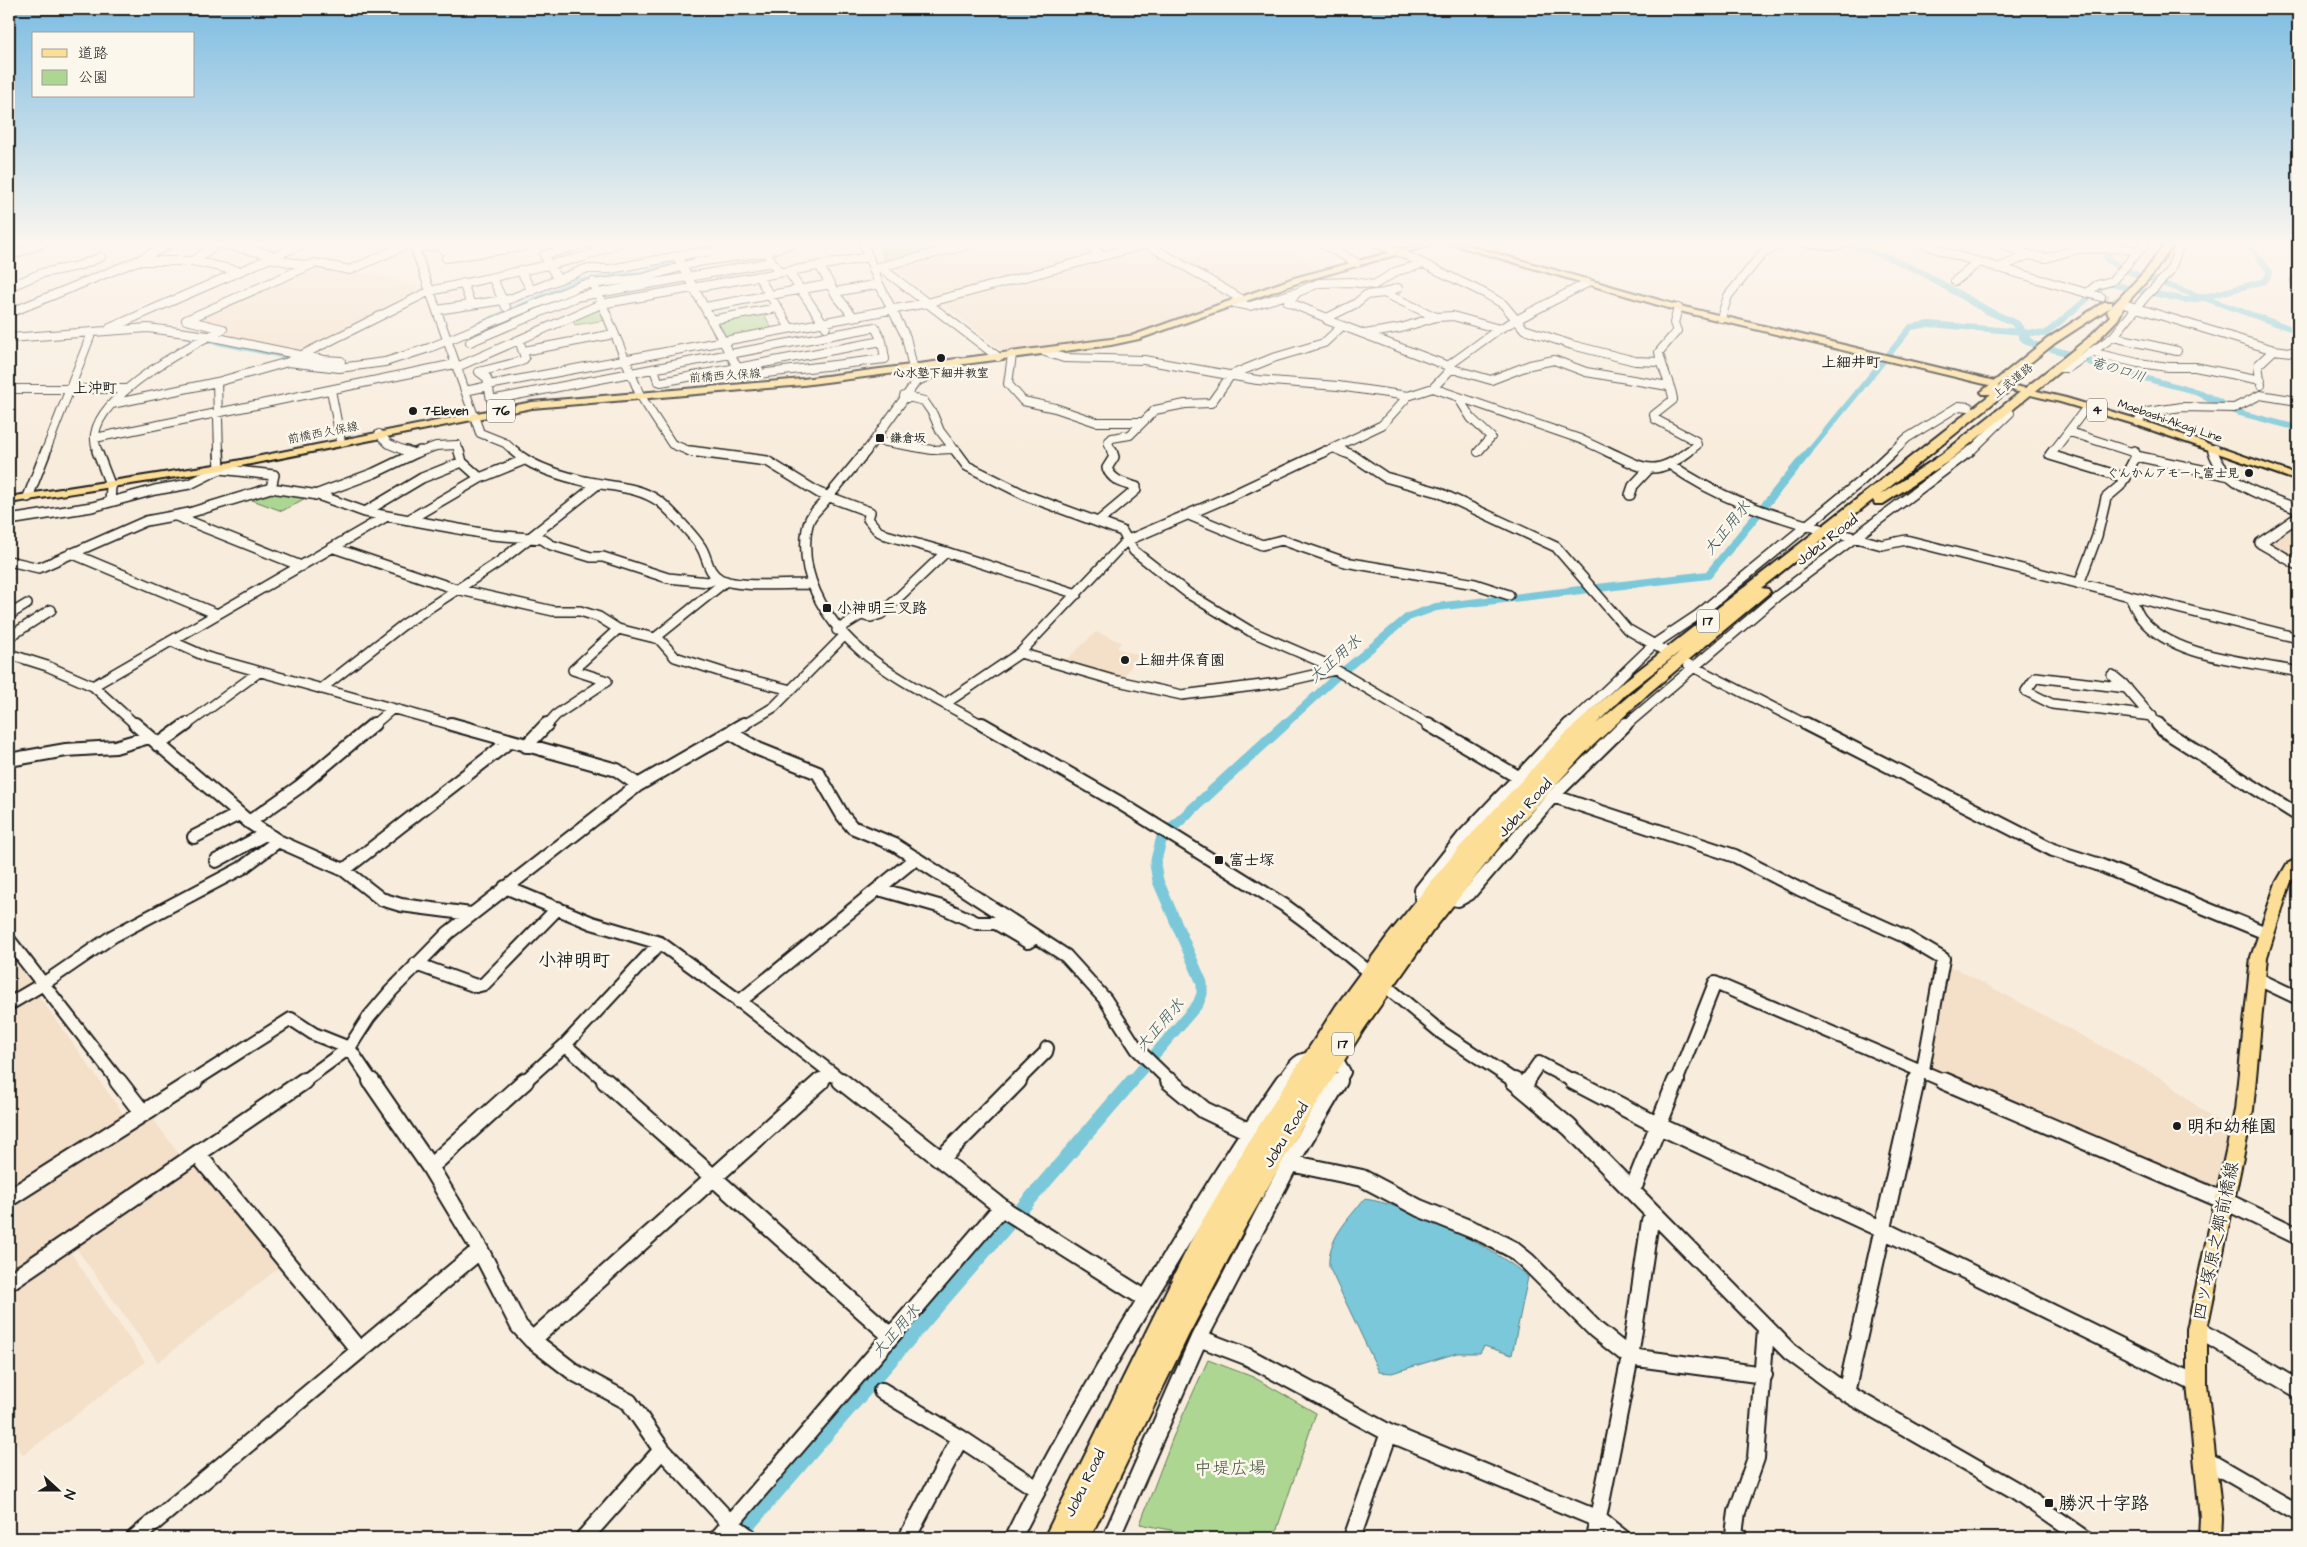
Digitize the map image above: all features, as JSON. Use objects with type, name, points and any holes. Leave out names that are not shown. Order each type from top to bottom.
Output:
[{"type":"highway","name":"17","points":[[1860,509],[1945,458],[2006,410],[2023,384],[2081,315]]},
{"type":"highway","name":"17","points":[[1860,509],[1913,449],[1968,407],[2003,389],[2054,348],[2107,315]]},
{"type":"highway","name":"17","points":[[2003,389],[2023,384],[2057,368],[2104,330],[2114,315]]},
{"type":"highway","name":"上武道路","points":[[1860,509],[2003,389]]},
{"type":"highway","name":"Jobu Road","points":[[1057,1538],[1202,1243],[1258,1145],[1313,1059],[1376,979],[1475,863],[1579,749],[1657,680],[1860,509]]},
{"type":"highway","name":"Jobu Road","points":[[1076,1538],[1184,1319],[1229,1234],[1278,1146],[1335,1057],[1376,979],[1426,901],[1510,802],[1567,742],[1623,689],[1860,509]]},
{"type":"main road","name":"前橋西久保線","points":[[9,500],[220,468],[379,434],[564,401],[803,382],[1045,352],[1136,337],[1199,315]]},
{"type":"main road","name":"Maebashi-Akagi Line","points":[[1709,315],[1887,357],[2003,389],[2023,384],[2298,478]]},
{"type":"main road","name":"四ツ塚原之郷前橋線","points":[[2210,1538],[2206,1460],[2197,1384],[2197,1329],[2245,1102],[2256,978],[2266,932],[2283,882],[2292,868],[2298,864]]},
{"type":"street","points":[[102,331],[138,315]]},
{"type":"street","points":[[110,502],[110,484],[95,438],[95,431],[112,404],[125,389],[197,342],[223,330],[186,320],[197,315]]},
{"type":"street","points":[[112,404],[217,382],[289,362],[382,315]]},
{"type":"street","points":[[439,315],[480,433],[505,443],[524,460],[579,480],[627,488],[648,495],[661,503],[701,547],[708,568],[722,579]]},
{"type":"street","points":[[9,338],[148,328],[207,337],[332,361],[365,360],[460,336],[511,315]]},
{"type":"street","points":[[470,342],[533,315]]},
{"type":"street","points":[[95,438],[456,366],[576,315]]},
{"type":"street","points":[[606,315],[640,395],[672,444],[680,449],[772,463],[827,496],[870,512],[868,519],[878,531],[886,535],[1077,594]]},
{"type":"street","points":[[516,341],[520,343],[524,351],[525,358],[522,362],[478,372],[487,378],[491,400],[730,354],[875,327],[882,341],[885,359],[742,376],[737,368],[730,354],[709,315]]},
{"type":"street","points":[[711,320],[738,315]]},
{"type":"street","points":[[782,315],[790,328]]},
{"type":"street","points":[[818,315],[851,364]]},
{"type":"street","points":[[465,391],[625,358],[857,315]]},
{"type":"street","points":[[895,315],[906,337],[913,368]]},
{"type":"street","points":[[944,315],[998,357]]},
{"type":"street","points":[[1320,315],[1341,327],[1365,334],[1401,350],[1492,380],[1530,365],[1554,360],[1586,372],[1668,386]]},
{"type":"street","points":[[1327,318],[1333,315]]},
{"type":"street","points":[[1432,315],[1436,317]]},
{"type":"street","points":[[1514,315],[1519,325],[1524,329],[1572,345],[1635,361],[1660,362]]},
{"type":"street","points":[[1045,352],[1064,358],[1144,360],[1257,380],[1338,386],[1408,396],[1433,388],[1449,367],[1499,329],[1527,315]]},
{"type":"street","points":[[1630,495],[1636,481],[1648,470],[1671,465],[1698,445],[1696,441],[1655,419],[1654,414],[1673,400],[1674,393],[1668,386],[1660,362],[1659,352],[1677,332],[1674,323],[1676,315]]},
{"type":"street","points":[[2057,368],[2064,369],[2113,337],[2132,315]]},
{"type":"street","points":[[2161,315],[2274,350],[2298,353]]},
{"type":"street","points":[[1365,334],[1401,328],[1436,317],[1453,316],[1499,329]]},
{"type":"street","points":[[549,327],[552,329],[558,345]]},
{"type":"street","points":[[1099,521],[1136,490],[1136,487],[1118,482],[1108,472],[1107,468],[1114,457],[1108,442],[1112,438],[1130,435],[1155,410],[1185,404],[1211,403],[1231,375],[1273,358],[1324,343],[1341,327]]},
{"type":"street","points":[[524,351],[614,334]]},
{"type":"street","points":[[460,336],[460,338],[494,351]]},
{"type":"street","points":[[28,496],[90,337]]},
{"type":"street","points":[[2113,337],[2177,351]]},
{"type":"street","points":[[289,362],[326,368],[372,365],[411,355],[446,338]]},
{"type":"street","points":[[654,369],[658,381],[661,382],[882,341]]},
{"type":"street","points":[[2260,394],[2261,380],[2258,365],[2274,350]]},
{"type":"street","points":[[2088,353],[2169,368],[2196,367],[2261,380]]},
{"type":"street","points":[[1012,356],[1008,384],[1023,401],[1055,408],[1096,422],[1142,422]]},
{"type":"street","points":[[958,362],[945,370],[916,382],[904,396],[875,440],[810,519],[806,532],[811,584],[822,608],[840,634],[860,654],[1166,831],[1284,905],[1442,1033],[1523,1087],[1570,1127],[1630,1188],[1654,1216],[1790,1352],[1846,1393],[2015,1490],[2084,1538]]},
{"type":"street","points":[[217,382],[220,413],[220,468]]},
{"type":"street","points":[[1433,388],[1580,439],[1648,470]]},
{"type":"street","points":[[9,389],[125,389]]},
{"type":"street","points":[[331,390],[341,442]]},
{"type":"street","points":[[2137,422],[2147,412],[2182,407],[2198,406],[2230,409],[2260,394],[2298,401]]},
{"type":"street","points":[[904,396],[924,401],[933,414],[940,431],[966,466],[1027,496],[1122,531],[1126,542],[1134,551],[1189,594],[1213,609],[1250,631],[1340,673],[1518,777]]},
{"type":"street","points":[[946,703],[1020,653],[1126,542],[1190,515],[1382,425],[1408,396]]},
{"type":"street","points":[[1463,399],[1461,402],[1465,410],[1491,437],[1478,452]]},
{"type":"street","points":[[1426,901],[1421,898],[1421,890],[1463,837],[1557,736],[1653,645],[1698,615],[1805,525],[1861,481],[1907,438],[1959,406],[1968,407]]},
{"type":"street","points":[[2087,406],[2070,432],[2050,455],[2126,478]]},
{"type":"street","points":[[1447,898],[1458,900],[1469,894],[1553,796],[1606,743],[1690,665],[1777,596],[1877,524],[1916,490],[1974,448],[2010,413],[2006,410]]},
{"type":"street","points":[[1357,444],[1368,432]]},
{"type":"street","points":[[2070,432],[2134,451],[2136,456],[2194,470],[2230,476]]},
{"type":"street","points":[[379,434],[381,440],[387,444],[413,454]]},
{"type":"street","points":[[875,440],[932,450],[953,449]]},
{"type":"street","points":[[315,495],[390,466],[413,454],[452,444],[457,445],[462,462],[480,478]]},
{"type":"street","points":[[1333,448],[1352,455],[1385,477],[1438,492],[1556,547],[1627,629],[1665,651]]},
{"type":"street","points":[[2215,449],[2213,451],[2214,460],[2240,484],[2298,509]]},
{"type":"street","points":[[2079,584],[2097,536],[2106,498],[2126,478],[2136,456]]},
{"type":"street","points":[[410,519],[480,478],[524,460]]},
{"type":"street","points":[[365,512],[422,478],[462,462]]},
{"type":"street","points":[[1671,465],[1694,481],[1762,511],[1820,528]]},
{"type":"street","points":[[9,520],[68,512],[190,484],[220,468],[274,475],[270,488]]},
{"type":"street","points":[[321,689],[403,625],[499,562],[598,484]]},
{"type":"street","points":[[9,561],[39,568],[138,524],[176,516],[270,488],[315,495],[365,512],[492,535],[542,539],[551,545],[591,557],[603,557],[668,578],[708,582],[722,579],[811,584]]},
{"type":"street","points":[[1190,515],[1262,544],[1282,540],[1345,562],[1382,570],[1475,584],[1509,595]]},
{"type":"street","points":[[176,516],[301,566]]},
{"type":"street","points":[[93,686],[387,516]]},
{"type":"street","points":[[2298,517],[2260,543],[2298,565]]},
{"type":"street","points":[[1845,535],[1882,545],[1906,540],[2298,638]]},
{"type":"street","points":[[334,548],[456,589],[553,611],[580,611],[599,617],[618,629],[659,639],[675,657],[731,675],[790,690]]},
{"type":"street","points":[[9,1282],[198,1155],[349,1048],[369,1017],[416,964],[471,914],[638,785],[774,707],[840,634],[861,615],[871,617],[881,614],[946,552]]},
{"type":"street","points":[[71,553],[217,614]]},
{"type":"street","points":[[655,638],[722,579]]},
{"type":"street","points":[[2132,598],[2150,628],[2174,642],[2242,663],[2270,665],[2298,672]]},
{"type":"street","points":[[9,615],[27,604]]},
{"type":"street","points":[[9,637],[51,610]]},
{"type":"street","points":[[526,746],[556,715],[607,681],[573,670],[618,629]]},
{"type":"street","points":[[171,641],[207,657],[618,770],[638,785]]},
{"type":"street","points":[[1020,653],[1113,680],[1182,695],[1340,673]]},
{"type":"street","points":[[9,654],[47,666],[93,686],[158,745],[249,822],[278,841],[344,870],[381,899],[401,905],[471,914]]},
{"type":"street","points":[[1690,665],[2053,850],[2097,864],[2162,892],[2266,932]]},
{"type":"street","points":[[158,745],[259,672]]},
{"type":"street","points":[[2112,675],[2127,688],[2163,730],[2298,815]]},
{"type":"street","points":[[2127,688],[2036,677],[2026,691],[2052,704],[2152,716]]},
{"type":"street","points":[[249,822],[299,787],[392,709]]},
{"type":"street","points":[[731,733],[758,749],[818,773],[824,780],[843,816],[852,826],[895,845],[1066,956],[1106,999],[1141,1054],[1154,1068],[1204,1110],[1248,1131]]},
{"type":"street","points":[[9,760],[66,750],[115,747],[149,737]]},
{"type":"street","points":[[344,870],[510,741]]},
{"type":"street","points":[[1553,796],[1735,856],[1799,889],[1904,936],[1943,959],[1921,1069],[1846,1393]]},
{"type":"street","points":[[194,837],[240,814]]},
{"type":"street","points":[[216,860],[266,833]]},
{"type":"street","points":[[9,1004],[43,984],[113,936],[242,868],[278,841]]},
{"type":"street","points":[[739,1002],[916,858]]},
{"type":"street","points":[[505,888],[592,923],[660,943],[739,1002],[1010,1213],[1146,1299]]},
{"type":"street","points":[[879,888],[942,908],[977,923],[996,923],[1028,942],[1036,936]]},
{"type":"street","points":[[416,964],[476,986],[484,984],[558,908]]},
{"type":"street","points":[[9,940],[142,1112]]},
{"type":"street","points":[[430,1167],[565,1045],[660,943]]},
{"type":"street","points":[[2256,978],[2298,998]]},
{"type":"street","points":[[1630,1188],[1635,1184],[1715,983],[1921,1069],[2225,1201],[2298,1236]]},
{"type":"street","points":[[9,1198],[291,1019],[314,1034],[349,1048],[430,1167],[480,1250],[519,1326],[532,1340],[575,1373],[629,1402],[662,1450],[730,1524],[750,1538]]},
{"type":"street","points":[[565,1045],[891,1336]]},
{"type":"street","points":[[941,1159],[1046,1052],[1047,1048]]},
{"type":"street","points":[[1113,1538],[1199,1338],[1290,1163],[1344,1072],[1341,1064],[1335,1057]]},
{"type":"street","points":[[1013,1538],[1036,1489],[1146,1299],[1248,1131],[1298,1061],[1306,1058],[1313,1059]]},
{"type":"street","points":[[1523,1087],[1539,1063],[1657,1125],[1883,1230],[2197,1384]]},
{"type":"street","points":[[532,1340],[830,1073]]},
{"type":"street","points":[[198,1155],[359,1350]]},
{"type":"street","points":[[1290,1163],[1362,1178],[1419,1208],[1483,1234],[1512,1250],[1527,1261],[1596,1330],[1630,1357],[1764,1375]]},
{"type":"street","points":[[718,1538],[891,1336],[1010,1213]]},
{"type":"street","points":[[1594,1538],[1630,1357],[1650,1221],[1654,1216]]},
{"type":"street","points":[[135,1538],[480,1250]]},
{"type":"street","points":[[1741,1538],[1734,1534],[1737,1512],[1756,1458],[1764,1375],[1766,1329]]},
{"type":"street","points":[[2197,1329],[2298,1389]]},
{"type":"street","points":[[1199,1338],[1246,1356],[1389,1433],[1598,1519],[1622,1538]]},
{"type":"street","points":[[882,1391],[960,1438],[1036,1489]]},
{"type":"street","points":[[1352,1538],[1389,1433]]},
{"type":"street","points":[[907,1538],[960,1438]]},
{"type":"street","points":[[584,1538],[662,1450]]},
{"type":"street","points":[[2206,1460],[2298,1513]]},
{"type":"shaded area","points":[[201,315],[380,315],[300,355],[211,336],[226,329],[190,320]]},
{"type":"shaded area","points":[[957,315],[1185,315],[1115,338],[1004,352]]},
{"type":"shaded area","points":[[2298,520],[2298,563],[2263,544]]},
{"type":"shaded area","points":[[1096,632],[1121,642],[1117,648],[1138,655],[1123,679],[1062,664]]},
{"type":"shaded area","points":[[9,954],[30,982],[27,988],[9,998]]},
{"type":"shaded area","points":[[1955,968],[2165,1080],[2209,1116],[2230,1128],[2215,1189],[1935,1072],[1928,1064],[1946,969]]},
{"type":"shaded area","points":[[38,995],[124,1115],[121,1120],[9,1192],[9,1010]]},
{"type":"shaded area","points":[[151,1116],[183,1160],[9,1278],[9,1208]]},
{"type":"shaded area","points":[[196,1163],[280,1267],[158,1362],[74,1245]]},
{"type":"shaded area","points":[[67,1247],[145,1362],[23,1455],[9,1431],[9,1287]]},
{"type":"green space","points":[[579,315],[604,315],[606,320],[575,325],[571,318]]},
{"type":"green space","points":[[746,315],[765,315],[772,329],[725,337],[715,321]]},
{"type":"green space","points":[[268,492],[309,496],[282,511],[247,498]]},
{"type":"green space","name":"中堤広場","points":[[1208,1360],[1253,1377],[1316,1413],[1274,1538],[1211,1538],[1140,1524],[1173,1437]]},
{"type":"water","points":[[1364,1199],[1382,1202],[1403,1209],[1450,1229],[1495,1254],[1528,1277],[1512,1355],[1484,1346],[1480,1353],[1457,1353],[1392,1373],[1379,1372],[1329,1267],[1329,1257],[1335,1239],[1345,1222]]},
{"type":"waterway","name":"竜の口川","points":[[478,324],[499,315]]},
{"type":"waterway","name":"竜の口川","points":[[1997,315],[2015,323],[2022,330],[2024,338],[2030,343],[2070,354],[2102,367],[2198,392],[2240,413],[2298,428]]},
{"type":"waterway","name":"大正用水","points":[[1808,453],[1911,327],[1930,324],[2045,334],[2068,315]]},
{"type":"waterway","points":[[2253,315],[2298,331]]},
{"type":"waterway","name":"竜の口川","points":[[187,336],[310,361]]},
{"type":"waterway","name":"大正用水","points":[[1283,726],[1334,679],[1408,617],[1436,607],[1708,575],[1809,451]]},
{"type":"waterway","name":"大正用水","points":[[1131,1082],[1198,1004],[1202,994],[1202,983],[1158,881],[1155,864],[1162,837],[1285,724]]},
{"type":"waterway","name":"大正用水","points":[[739,1536],[1132,1081]]},
{"type":"tunnel","points":[[1820,529],[1845,535]]},
{"type":"place","name":"心水塾下細井教室","points":[[941,358]]},
{"type":"place","name":"7-Eleven","points":[[413,411]]},
{"type":"place","name":"鎌倉坂","points":[[880,438]]},
{"type":"place","name":"ぐんかんアモート富士見","points":[[2249,473]]},
{"type":"place","name":"小神明三叉路","points":[[827,608]]},
{"type":"place","name":"上細井保育園","points":[[1125,660]]},
{"type":"place","name":"富士塚","points":[[1219,860]]},
{"type":"place","name":"明和幼稚園","points":[[2177,1126]]},
{"type":"place","name":"勝沢十字路","points":[[2049,1503]]},
{"type":"district","name":"上細井町","points":[[1851,362]]},
{"type":"district","name":"上沖町","points":[[95,388]]},
{"type":"district","name":"小神明町","points":[[574,960]]}]
